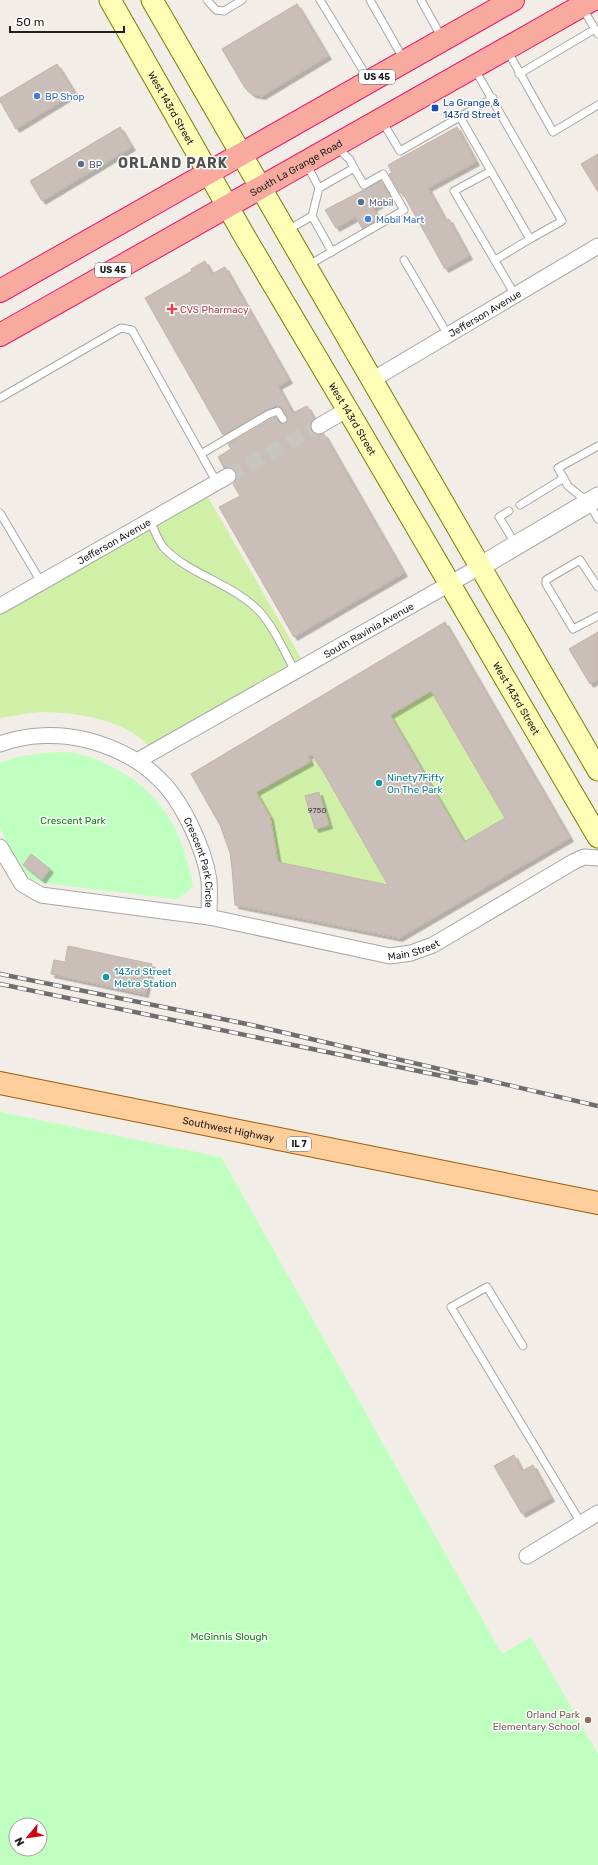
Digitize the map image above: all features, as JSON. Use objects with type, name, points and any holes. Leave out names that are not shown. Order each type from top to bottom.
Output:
[{"type":"highway","name":"US 45","points":[[0,291],[209,174],[513,0]]},
{"type":"highway","name":"South La Grange Road","points":[[0,335],[227,205],[306,163],[587,3]]},
{"type":"main road","name":"West 143rd Street","points":[[110,0],[227,205],[598,837]]},
{"type":"main road","points":[[152,0],[598,770]]},
{"type":"main road","name":"Southwest Highway","points":[[0,1083],[598,1203]]},
{"type":"street","name":"Jefferson Avenue","points":[[372,380],[598,246]]},
{"type":"street","points":[[319,426],[348,409]]},
{"type":"street","name":"Jefferson Avenue","points":[[0,606],[222,480]]},
{"type":"street","name":"South Ravinia Avenue","points":[[137,761],[481,566],[593,500]]},
{"type":"street","name":"Crescent Park Circle","points":[[0,744],[31,736],[69,736],[104,744],[137,761],[159,778],[181,809],[197,839],[209,880],[209,916],[41,894],[22,884],[0,847]]},
{"type":"street","points":[[573,862],[582,856],[589,846],[590,833],[586,816]]},
{"type":"street","name":"Main Street","points":[[209,916],[390,956],[411,953],[433,946],[573,862],[584,857],[598,858]]},
{"type":"street","points":[[527,1556],[598,1513]]},
{"type":"lane","points":[[207,0],[216,10],[224,11],[242,0]]},
{"type":"lane","points":[[320,0],[370,82]]},
{"type":"lane","points":[[370,0],[405,62]]},
{"type":"lane","points":[[421,0],[443,40]]},
{"type":"lane","points":[[519,74],[596,32],[587,3]]},
{"type":"lane","points":[[506,48],[519,74],[553,132],[598,105]]},
{"type":"lane","points":[[473,67],[493,98],[562,221],[495,260]]},
{"type":"lane","points":[[381,120],[400,151],[493,98]]},
{"type":"lane","points":[[460,117],[530,239]]},
{"type":"lane","points":[[307,266],[404,210],[383,174],[364,185],[350,160],[336,146]]},
{"type":"lane","points":[[306,163],[319,188],[312,216],[332,252]]},
{"type":"lane","points":[[319,188],[354,168]]},
{"type":"lane","points":[[491,170],[454,191],[515,295]]},
{"type":"lane","points":[[287,231],[312,216]]},
{"type":"lane","points":[[404,260],[448,335]]},
{"type":"lane","points":[[0,398],[121,328],[132,330],[201,454],[222,480]]},
{"type":"lane","points":[[201,454],[269,414],[278,411],[283,419]]},
{"type":"lane","points":[[598,446],[558,468],[568,486],[593,500],[598,519]]},
{"type":"lane","points":[[520,505],[564,478]]},
{"type":"lane","points":[[509,511],[499,517],[516,545]]},
{"type":"lane","points":[[0,513],[41,582]]},
{"type":"lane","points":[[150,521],[163,547],[179,560],[243,598],[259,611],[270,626],[295,671]]},
{"type":"lane","points":[[598,587],[580,560],[546,580],[549,590],[573,629],[598,616]]},
{"type":"lane","points":[[523,1346],[487,1287],[451,1307],[581,1523]]},
{"type":"green space","points":[[205,492],[302,660],[150,747],[128,730],[115,724],[87,716],[45,712],[28,713],[0,718],[0,608]]},
{"type":"green space","points":[[431,691],[505,818],[464,842],[390,715]]},
{"type":"green space","name":"Crescent Park","points":[[61,752],[90,757],[101,761],[142,786],[156,799],[176,830],[189,867],[193,887],[177,899],[43,883],[29,878],[13,855],[0,828],[0,763],[17,757]]},
{"type":"green space","points":[[315,759],[388,885],[278,862],[270,817],[256,792]]},
{"type":"green space","name":"McGinnis Slough","points":[[0,1112],[221,1157],[502,1654],[531,1637],[598,1754],[598,1865],[0,1865]]},
{"type":"building","points":[[297,4],[328,56],[262,96],[252,94],[245,88],[222,49]]},
{"type":"building","name":"BP Shop","points":[[57,64],[75,93],[16,129],[0,101],[0,98]]},
{"type":"building","name":"BP","points":[[120,127],[132,147],[42,201],[30,181]]},
{"type":"building","points":[[457,127],[476,162],[428,188],[446,221],[449,219],[469,256],[445,269],[402,192],[400,193],[389,174],[392,173],[388,165]]},
{"type":"building","points":[[598,154],[598,192],[581,164]]},
{"type":"building","name":"Mobil","points":[[381,181],[391,198],[373,208],[379,218],[362,228],[356,217],[336,228],[325,210]]},
{"type":"building","points":[[205,261],[212,274],[225,267],[289,380],[278,386],[293,413],[307,406],[314,418],[311,422],[311,430],[315,434],[324,434],[404,573],[294,637],[219,507],[240,496],[233,484],[236,480],[236,472],[232,468],[224,468],[218,457],[231,449],[228,444],[271,419],[276,417],[280,423],[284,424],[287,422],[287,417],[281,407],[276,406],[266,410],[223,435],[145,298],[192,271],[191,269]]},
{"type":"building","name":"Ninety7Fifty On The Park","points":[[445,622],[570,838],[399,938],[235,905],[230,853],[220,825],[191,774]],"holes":[[[431,691],[505,818],[464,842],[390,715]],[[312,754],[325,775],[388,885],[278,862],[270,817],[256,792],[310,762],[308,756]]]},
{"type":"building","points":[[598,632],[598,679],[590,684],[569,649]]},
{"type":"building","points":[[319,792],[329,825],[315,829],[305,796]]},
{"type":"building","points":[[31,854],[50,869],[42,880],[23,865]]},
{"type":"building","name":"143rd Street Metra Station","points":[[68,946],[152,964],[145,994],[51,974],[54,960],[65,962]]},
{"type":"building","points":[[514,1455],[522,1471],[533,1465],[551,1498],[522,1514],[494,1466]]},
{"type":"tunnel","points":[[228,476],[319,426]]},
{"type":"railway","points":[[0,974],[247,1024],[598,1106]]},
{"type":"railway","points":[[0,984],[476,1083]]},
{"type":"place","name":"BP Shop","points":[[37,96]]},
{"type":"place","name":"La Grange & 143rd Street","points":[[435,108]]},
{"type":"place","name":"BP","points":[[81,164]]},
{"type":"place","name":"Mobil","points":[[361,202]]},
{"type":"place","name":"Mobil Mart","points":[[368,219]]},
{"type":"place","name":"CVS Pharmacy","points":[[172,309]]},
{"type":"place","name":"Ninety7Fifty On The Park","points":[[379,783]]},
{"type":"place","name":"143rd Street Metra Station","points":[[106,977]]},
{"type":"place","name":"Orland Park Elementary School","points":[[588,1720]]},
{"type":"district","name":"ORLAND PARK","points":[[173,163]]}]
